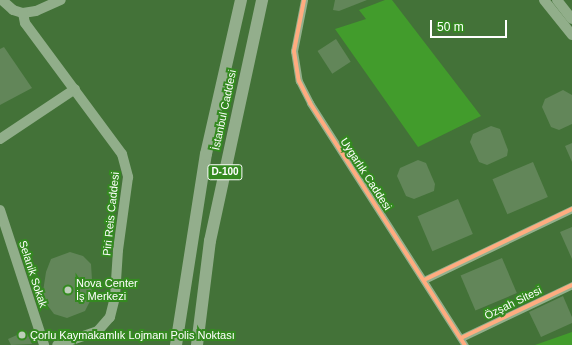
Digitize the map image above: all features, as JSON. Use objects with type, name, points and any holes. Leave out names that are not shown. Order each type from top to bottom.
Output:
[{"type":"highway","name":"İstanbul Caddesi","points":[[176,345],[206,154],[241,0]]},
{"type":"highway","name":"İstanbul Caddesi","points":[[197,345],[210,241],[262,0]]},
{"type":"main road","points":[[2,0],[13,10],[23,13],[36,11],[61,0]]},
{"type":"main road","points":[[544,0],[572,35]]},
{"type":"main road","points":[[558,0],[571,15]]},
{"type":"main road","name":"Piri Reis Caddesi","points":[[23,13],[25,24],[122,154],[128,177],[118,250],[115,297],[110,317],[98,331],[57,345]]},
{"type":"main road","points":[[0,139],[75,90]]},
{"type":"main road","name":"Selanik Sokak","points":[[0,210],[44,345]]},
{"type":"street","name":"Uygarlık Caddesi","points":[[304,0],[294,51],[299,81],[310,103],[465,345]]},
{"type":"street","points":[[424,280],[572,209]]},
{"type":"street","name":"Özşah Sitesi","points":[[461,338],[572,285]]},
{"type":"green space","points":[[385,0],[392,0],[481,116],[418,147],[335,29],[366,19],[359,10]]},
{"type":"green space","points":[[572,332],[572,345],[535,345]]},
{"type":"building","points":[[335,0],[367,0],[339,11],[333,10]]},
{"type":"building","points":[[336,39],[351,62],[332,74],[318,51]]},
{"type":"building","points":[[4,47],[32,88],[0,105],[0,49]]},
{"type":"building","points":[[563,90],[572,95],[572,124],[559,130],[551,127],[542,107],[545,99]]},
{"type":"building","points":[[491,126],[500,129],[508,150],[507,156],[487,165],[479,162],[470,142],[473,134]]},
{"type":"building","points":[[572,143],[572,162],[565,146]]},
{"type":"building","points":[[418,160],[426,163],[435,184],[434,191],[414,199],[406,196],[397,176],[400,168]]},
{"type":"building","points":[[533,162],[548,197],[507,214],[492,179]]},
{"type":"building","points":[[458,199],[473,234],[432,251],[417,216]]},
{"type":"building","points":[[572,227],[572,259],[560,232]]},
{"type":"building","name":"Nova Center İş Merkezi","points":[[70,252],[83,256],[91,264],[93,295],[85,311],[67,318],[54,314],[42,298],[46,272],[51,259]]},
{"type":"building","points":[[502,258],[517,293],[475,311],[461,276]]},
{"type":"building","points":[[563,296],[572,317],[572,323],[541,337],[529,312]]},
{"type":"building","name":"Çorlu Kaymakamlık Lojmanı Polis Noktası","points":[[26,331],[32,344],[11,345],[8,339]]},
{"type":"cycle path","points":[[304,0],[294,51],[299,81],[310,103],[465,345]]},
{"type":"cycle path","points":[[424,280],[572,209]]},
{"type":"cycle path","points":[[461,338],[572,285]]},
{"type":"place","name":"Nova Center İş Merkezi","points":[[68,290]]},
{"type":"place","name":"Çorlu Kaymakamlık Lojmanı Polis Noktası","points":[[22,335]]}]
